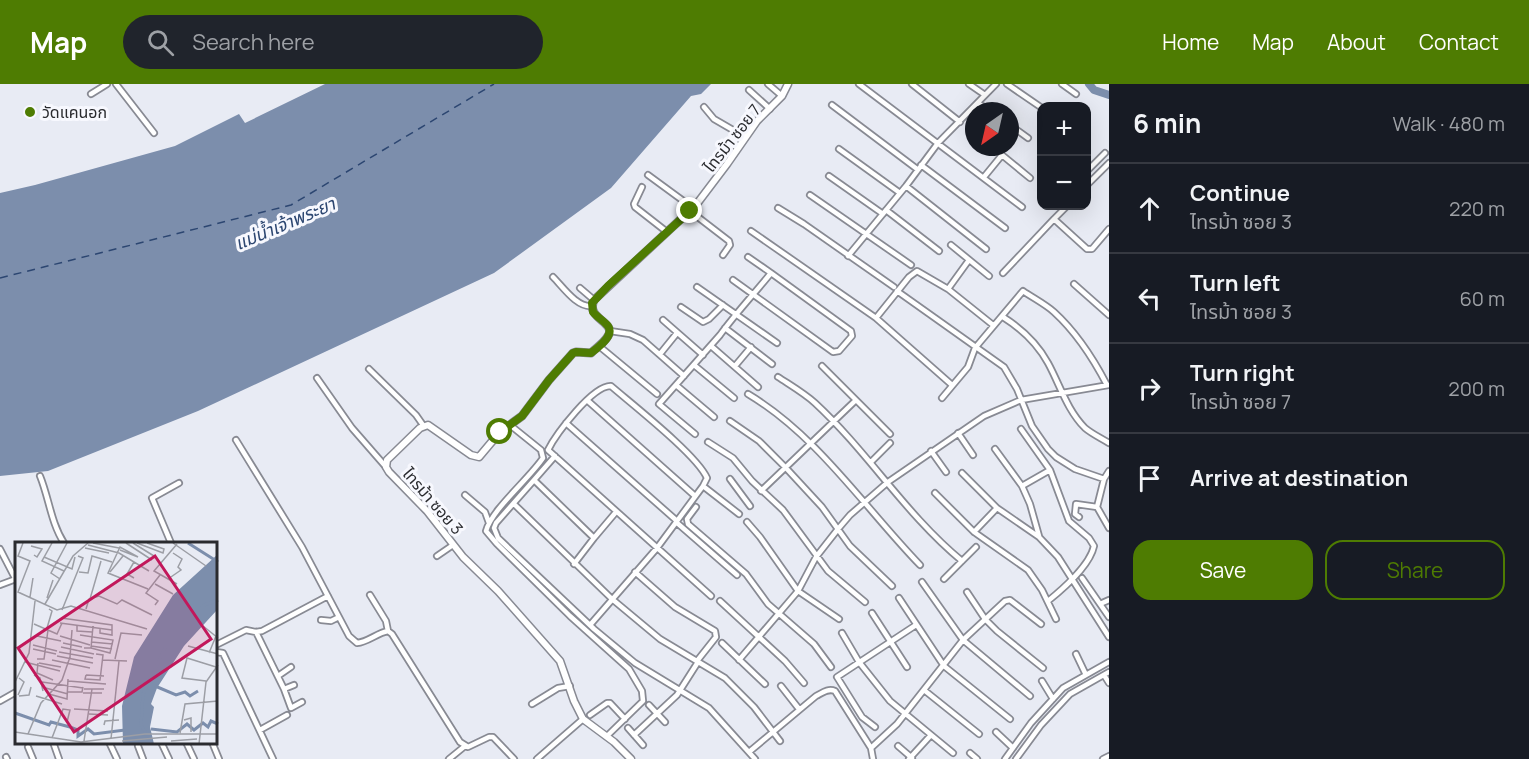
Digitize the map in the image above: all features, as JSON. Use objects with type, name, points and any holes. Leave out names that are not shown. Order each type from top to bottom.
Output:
[{"type":"street","points":[[91,94],[107,84]]},
{"type":"street","points":[[116,84],[154,133]]},
{"type":"street","points":[[768,84],[782,96]]},
{"type":"street","name":"ไทรม้า ซอย 7","points":[[593,303],[691,210],[728,164],[757,121],[782,96],[788,84]]},
{"type":"street","points":[[859,84],[1022,207]]},
{"type":"street","points":[[912,84],[960,122]]},
{"type":"street","points":[[969,84],[986,95]]},
{"type":"street","points":[[979,102],[996,84]]},
{"type":"street","points":[[1007,84],[1037,105]]},
{"type":"street","points":[[1062,84],[1076,94]]},
{"type":"street","points":[[749,90],[770,109]]},
{"type":"street","points":[[832,105],[1005,228]]},
{"type":"street","points":[[704,107],[714,119],[745,137]]},
{"type":"street","points":[[848,256],[938,143],[965,117]]},
{"type":"street","points":[[1019,132],[1028,138]]},
{"type":"street","points":[[839,149],[900,193]]},
{"type":"street","points":[[1091,167],[1106,153]]},
{"type":"street","points":[[984,177],[1002,155],[1030,178]]},
{"type":"street","points":[[1091,181],[1109,163]]},
{"type":"street","points":[[648,175],[729,241],[730,245],[723,255]]},
{"type":"street","points":[[829,176],[939,251]]},
{"type":"street","points":[[906,186],[986,249]]},
{"type":"street","points":[[642,187],[634,204],[635,207],[667,232]]},
{"type":"street","points":[[810,195],[911,265]]},
{"type":"street","points":[[778,208],[999,363],[1007,371],[1032,426],[1053,455],[1075,469],[1104,479]]},
{"type":"street","points":[[1003,273],[1062,210]]},
{"type":"street","points":[[1054,219],[1089,249],[1092,249],[1109,229]]},
{"type":"street","points":[[752,231],[876,318],[952,385]]},
{"type":"street","points":[[951,245],[989,276]]},
{"type":"street","points":[[734,280],[833,352],[839,351],[852,336],[851,331],[748,257]]},
{"type":"street","points":[[948,289],[969,260]]},
{"type":"street","points":[[876,318],[896,289],[916,271],[948,289],[993,325]]},
{"type":"street","points":[[695,434],[659,404],[711,346],[771,273]]},
{"type":"street","points":[[553,277],[579,302],[587,307],[593,303]]},
{"type":"street","points":[[1074,284],[1109,315]]},
{"type":"street","points":[[697,287],[777,343]]},
{"type":"street","points":[[369,369],[416,415],[423,425],[430,426],[458,447],[477,457],[482,455],[496,436],[522,416],[573,353],[591,353],[609,336],[608,326],[593,312],[593,303],[580,288]]},
{"type":"street","points":[[740,660],[798,591],[816,557],[838,528],[888,482],[984,416],[1021,400],[1108,385],[1081,341],[1054,311],[1023,291],[975,348],[969,367],[942,398]]},
{"type":"street","points":[[681,307],[703,322],[723,305]]},
{"type":"street","points":[[1003,317],[1018,326],[1041,350],[1071,410],[1086,428],[1109,443]]},
{"type":"street","points":[[663,320],[703,355]]},
{"type":"street","points":[[725,328],[772,364]]},
{"type":"street","points":[[610,331],[635,336],[646,342],[684,376]]},
{"type":"street","points":[[660,354],[677,333]]},
{"type":"street","points":[[599,346],[657,394]]},
{"type":"street","points":[[711,346],[758,387]]},
{"type":"street","points":[[735,366],[751,347]]},
{"type":"street","points":[[694,365],[734,398]]},
{"type":"street","points":[[822,366],[890,434]]},
{"type":"street","points":[[778,376],[813,401],[834,422],[943,545],[962,561]]},
{"type":"street","points":[[316,378],[352,428],[386,468]]},
{"type":"street","points":[[590,624],[657,548],[703,486],[707,476],[681,447],[611,386],[601,388],[566,423],[548,450],[616,512],[657,548],[711,596]]},
{"type":"street","points":[[676,386],[714,417]]},
{"type":"street","points":[[748,394],[783,418],[812,444],[920,565]]},
{"type":"street","points":[[761,491],[856,400]]},
{"type":"street","points":[[588,401],[695,496]]},
{"type":"street","points":[[730,420],[759,441],[786,468],[809,492],[852,548],[892,585]]},
{"type":"street","points":[[566,423],[738,575]]},
{"type":"street","name":"ไทรม้า ซอย 3","points":[[423,425],[389,457],[386,468],[427,511],[453,545],[550,648],[562,664],[574,701],[583,719]]},
{"type":"street","points":[[510,425],[541,450],[543,458],[498,510],[486,531],[570,616],[629,669],[639,682],[644,697],[607,736]]},
{"type":"street","points":[[1021,429],[1050,470],[1068,518],[1094,546],[1092,553],[1073,578],[1048,601]]},
{"type":"street","points":[[958,433],[973,455]]},
{"type":"street","points":[[236,440],[302,547],[349,636],[357,643],[388,631]]},
{"type":"street","points":[[708,442],[733,458],[761,491],[783,510],[831,574],[865,602]]},
{"type":"street","points":[[871,462],[890,444]]},
{"type":"street","points":[[995,449],[1022,486],[1040,537]]},
{"type":"street","points":[[931,451],[946,472]]},
{"type":"street","points":[[555,456],[496,523],[494,528],[498,538],[635,663],[709,708],[755,759]]},
{"type":"street","points":[[1022,486],[1050,470]]},
{"type":"street","points":[[1109,471],[1104,479],[1097,507],[1109,528]]},
{"type":"street","points":[[962,473],[997,508],[1040,537],[1058,557],[1109,637]]},
{"type":"street","points":[[40,476],[57,531],[63,542]]},
{"type":"street","points":[[730,479],[750,506]]},
{"type":"street","points":[[534,480],[594,538]]},
{"type":"street","points":[[171,542],[152,498],[179,483]]},
{"type":"street","points":[[703,486],[737,512],[745,499]]},
{"type":"street","points":[[935,493],[974,532],[1028,570],[1048,601],[1056,619]]},
{"type":"street","points":[[465,495],[485,512],[489,523]]},
{"type":"street","points":[[514,504],[574,564],[660,639],[725,678],[754,707],[780,741]]},
{"type":"street","points":[[1079,518],[1076,514],[1076,504],[1097,507]]},
{"type":"street","points":[[696,507],[687,519],[688,524],[746,574],[768,604],[814,644],[831,667]]},
{"type":"street","points":[[974,532],[997,508]]},
{"type":"street","points":[[574,564],[616,512]]},
{"type":"street","points":[[747,522],[798,591],[839,619]]},
{"type":"street","points":[[1025,528],[1030,528],[1035,522]]},
{"type":"street","points":[[437,556],[453,545]]},
{"type":"street","points":[[944,579],[976,547]]},
{"type":"street","points":[[0,549],[15,578]]},
{"type":"street","points":[[634,735],[680,690],[697,661],[716,637],[715,632],[675,607],[636,572]]},
{"type":"street","points":[[1082,578],[1109,617]]},
{"type":"street","points":[[0,585],[15,580]]},
{"type":"street","points":[[922,582],[963,640],[1030,696]]},
{"type":"street","points":[[967,592],[985,619],[1043,668]]},
{"type":"street","points":[[370,595],[386,621],[388,631],[460,742],[465,746],[472,746],[493,737],[514,759]]},
{"type":"street","points":[[218,644],[246,630],[256,632],[328,596]]},
{"type":"street","points":[[898,598],[944,666],[1010,719]]},
{"type":"street","points":[[871,748],[906,714],[963,640],[1005,601],[1010,600],[1041,624]]},
{"type":"street","points":[[1100,604],[1109,600]]},
{"type":"street","points":[[720,601],[785,661],[804,683]]},
{"type":"street","points":[[872,613],[907,667]]},
{"type":"street","points":[[321,620],[331,621],[339,617]]},
{"type":"street","points":[[875,727],[862,717],[838,679],[839,675],[916,625]]},
{"type":"street","points":[[256,632],[291,708],[302,702]]},
{"type":"street","points":[[842,633],[877,687],[890,701],[953,753]]},
{"type":"street","points":[[722,643],[765,684]]},
{"type":"street","points":[[218,652],[223,653],[273,759]]},
{"type":"street","points":[[1076,654],[1086,675]]},
{"type":"street","points":[[1109,662],[1067,686],[1053,699],[1006,757],[1014,759],[1041,724],[1070,694],[1107,674],[1109,683]]},
{"type":"street","points":[[278,676],[291,667]]},
{"type":"street","points":[[1042,681],[1053,699]]},
{"type":"street","points":[[284,689],[294,685]]},
{"type":"street","points":[[532,704],[558,688],[570,686]]},
{"type":"street","points":[[781,686],[800,709]]},
{"type":"street","points":[[749,752],[816,696],[827,690],[835,691],[875,758]]},
{"type":"street","points":[[924,690],[978,734]]},
{"type":"street","points":[[0,701],[15,694]]},
{"type":"street","points":[[590,715],[607,702],[625,719]]},
{"type":"street","points":[[649,705],[665,722]]},
{"type":"street","points":[[260,730],[287,715]]},
{"type":"street","points":[[537,759],[583,719],[607,736],[631,759]]},
{"type":"street","points":[[628,728],[643,745]]},
{"type":"street","points":[[996,732],[1013,748]]},
{"type":"street","points":[[898,746],[911,758],[931,735]]},
{"type":"street","points":[[54,744],[59,759]]},
{"type":"street","points":[[110,744],[117,759]]},
{"type":"street","points":[[162,744],[169,759]]},
{"type":"street","points":[[187,744],[194,759]]},
{"type":"street","points":[[213,744],[219,759]]},
{"type":"street","points":[[138,746],[143,759]]},
{"type":"street","points":[[449,759],[465,746]]},
{"type":"street","points":[[28,747],[33,759]]},
{"type":"street","points":[[970,753],[976,759]]},
{"type":"street","points":[[1103,759],[1109,756]]},
{"type":"water","name":"แม่น้ำเจ้าพระยา","points":[[325,84],[711,84],[701,94],[691,96],[611,188],[494,273],[198,411],[48,471],[0,476],[0,193],[175,146],[239,114],[245,123]]},
{"type":"waterway","points":[[1089,84],[1094,90],[1109,95]]},
{"type":"ferry route","points":[[0,278],[291,205],[494,84]]},
{"type":"place","name":"วัดแคนอก","points":[[30,112]]},
{"type":"route","points":[[500,432],[518,421],[573,353],[591,353],[609,336],[608,326],[593,312],[592,303],[690,211]]}]
